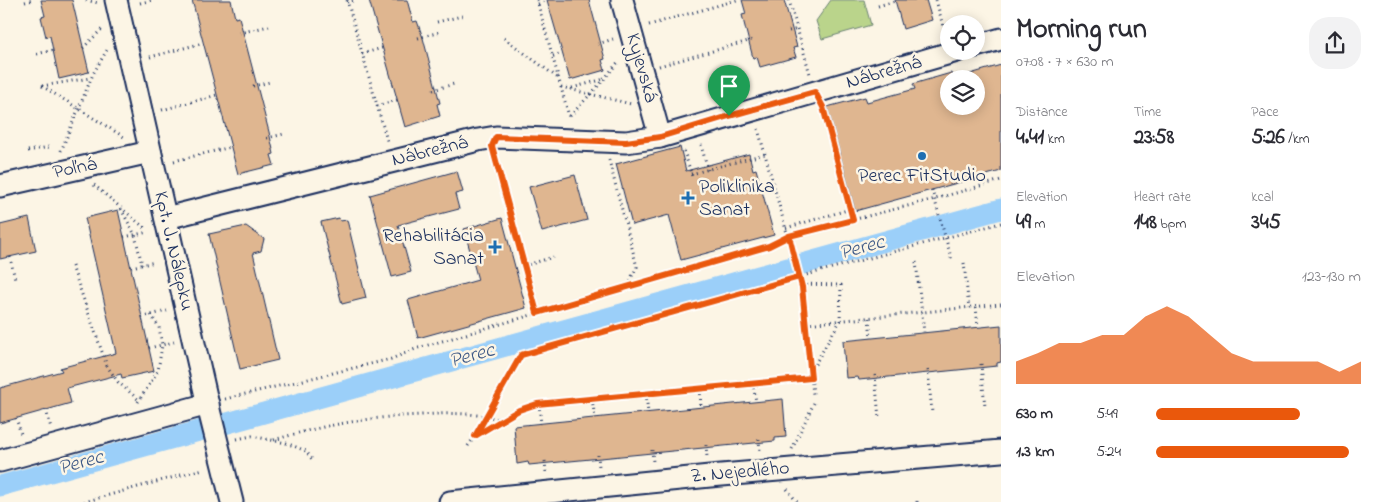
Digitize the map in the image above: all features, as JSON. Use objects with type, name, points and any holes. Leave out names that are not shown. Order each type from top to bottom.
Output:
[{"type":"street","name":"Kpt. J. Nálepku","points":[[116,0],[150,152],[156,226],[223,440],[232,502]]},
{"type":"street","name":"Kyjevská","points":[[622,0],[660,137]]},
{"type":"street","points":[[985,43],[1001,39]]},
{"type":"street","name":"Nábrežná","points":[[156,226],[460,144],[496,137],[626,142],[660,137],[815,92],[940,49]]},
{"type":"street","name":"Poľná","points":[[0,186],[150,152]]},
{"type":"street","points":[[0,461],[213,406]]},
{"type":"street","name":"Z. Nejedlého","points":[[450,502],[710,476],[1001,451]]},
{"type":"path","points":[[25,2],[33,0]]},
{"type":"path","points":[[140,3],[153,0]]},
{"type":"path","points":[[356,0],[347,1],[388,147]]},
{"type":"path","points":[[648,25],[737,0]]},
{"type":"path","points":[[790,0],[815,92],[823,107],[852,208],[853,220]]},
{"type":"path","points":[[936,0],[941,15]]},
{"type":"path","points":[[547,1],[538,2],[570,118],[621,59]]},
{"type":"path","points":[[878,6],[895,1]]},
{"type":"path","points":[[437,22],[462,16]]},
{"type":"path","points":[[83,48],[108,24]]},
{"type":"path","points":[[240,34],[269,26]]},
{"type":"path","points":[[789,31],[798,29]]},
{"type":"path","points":[[418,38],[440,32]]},
{"type":"path","points":[[504,38],[559,78]]},
{"type":"path","points":[[598,44],[616,39]]},
{"type":"path","points":[[659,66],[752,40]]},
{"type":"path","points":[[150,57],[203,43]]},
{"type":"path","points":[[362,54],[382,48]]},
{"type":"path","points":[[60,154],[91,78],[107,49]]},
{"type":"path","points":[[37,54],[53,50]]},
{"type":"path","points":[[553,56],[562,53]]},
{"type":"path","points":[[91,78],[42,86],[78,110],[125,137]]},
{"type":"path","points":[[570,89],[605,79]]},
{"type":"path","points":[[253,86],[270,82]]},
{"type":"path","points":[[433,90],[454,84]]},
{"type":"path","points":[[561,87],[634,105]]},
{"type":"path","points":[[162,110],[217,95]]},
{"type":"path","points":[[377,106],[397,100]]},
{"type":"path","points":[[752,109],[801,284],[813,394]]},
{"type":"path","points":[[267,138],[284,134]]},
{"type":"path","points":[[496,137],[492,146],[537,313]]},
{"type":"path","points":[[699,137],[708,170]]},
{"type":"path","points":[[682,143],[692,175],[765,154]]},
{"type":"path","points":[[28,150],[49,146]]},
{"type":"path","points":[[174,161],[231,147]]},
{"type":"path","points":[[607,153],[637,267],[625,288]]},
{"type":"path","points":[[213,406],[391,360],[418,348],[769,246],[789,236],[935,199],[1001,180]]},
{"type":"path","points":[[89,181],[120,206],[156,226]]},
{"type":"path","points":[[932,190],[952,261]]},
{"type":"path","points":[[120,206],[135,235],[142,265]]},
{"type":"path","points":[[786,228],[852,208]]},
{"type":"path","points":[[468,446],[521,355],[1001,223]]},
{"type":"path","points":[[124,238],[156,226]]},
{"type":"path","points":[[10,257],[15,279]]},
{"type":"path","points":[[524,266],[553,257]]},
{"type":"path","points":[[131,267],[161,261]]},
{"type":"path","points":[[916,262],[924,332]]},
{"type":"path","points":[[964,264],[968,308]]},
{"type":"path","points":[[72,266],[107,366],[118,382],[144,404]]},
{"type":"path","points":[[801,284],[840,286],[840,321],[811,371]]},
{"type":"path","points":[[806,324],[1001,304]]},
{"type":"path","points":[[976,307],[978,327]]},
{"type":"path","points":[[142,317],[172,310]]},
{"type":"path","points":[[136,407],[138,400],[158,371],[162,345],[159,327],[151,315]]},
{"type":"path","points":[[869,318],[871,338]]},
{"type":"path","points":[[149,348],[180,341]]},
{"type":"path","points":[[981,364],[985,407]]},
{"type":"path","points":[[928,370],[932,413]]},
{"type":"path","points":[[874,376],[879,418]]},
{"type":"path","points":[[475,436],[526,407],[539,404],[811,378]]},
{"type":"path","points":[[753,383],[756,402]]},
{"type":"path","points":[[700,389],[701,407]]},
{"type":"path","points":[[646,394],[648,413]]},
{"type":"path","points":[[592,399],[595,418]]},
{"type":"path","points":[[790,454],[814,403]]},
{"type":"path","points":[[539,404],[541,424]]},
{"type":"path","points":[[46,410],[52,431]]},
{"type":"path","points":[[274,440],[321,427],[378,418],[456,413],[487,416],[502,420]]},
{"type":"path","points":[[16,418],[22,440]]},
{"type":"path","points":[[237,433],[248,437],[274,440],[306,451],[313,460]]},
{"type":"path","points":[[223,440],[248,437]]},
{"type":"path","points":[[759,439],[760,458]]},
{"type":"path","points":[[706,444],[708,463]]},
{"type":"path","points":[[84,502],[208,468]]},
{"type":"path","points":[[788,489],[797,502]]},
{"type":"green space","points":[[831,0],[864,0],[871,25],[822,39],[816,21]]},
{"type":"building","points":[[41,0],[72,0],[89,72],[59,79],[50,36],[46,37],[41,17],[45,16]]},
{"type":"building","points":[[192,0],[231,0],[235,18],[239,17],[269,132],[274,154],[271,155],[274,165],[238,174]]},
{"type":"building","points":[[369,0],[407,0],[413,22],[417,21],[423,38],[440,103],[437,104],[440,116],[405,127]]},
{"type":"building","points":[[547,0],[589,0],[605,59],[602,60],[605,70],[570,80]]},
{"type":"building","points":[[742,0],[784,0],[797,47],[793,48],[796,57],[760,67],[757,57],[753,58],[742,15],[746,14]]},
{"type":"building","points":[[895,0],[926,0],[932,20],[903,29]]},
{"type":"building","name":"Perec","points":[[1001,65],[1001,171],[855,211],[827,107],[865,97],[867,102],[915,89],[913,84],[940,76],[940,115],[985,115],[984,70]]},
{"type":"building","points":[[680,147],[686,171],[749,154],[753,170],[756,169],[774,235],[681,260],[669,215],[632,225],[616,164]]},
{"type":"building","points":[[457,171],[463,192],[455,194],[459,209],[398,225],[411,272],[392,277],[370,195]]},
{"type":"building","points":[[575,175],[587,220],[542,232],[529,187]]},
{"type":"building","points":[[118,210],[154,371],[122,378],[121,374],[67,388],[71,403],[0,423],[0,388],[62,371],[60,368],[116,353],[85,218]]},
{"type":"building","points":[[29,218],[36,251],[0,259],[0,225]]},
{"type":"building","points":[[339,218],[340,221],[347,220],[366,298],[342,304],[321,222]]},
{"type":"building","points":[[502,218],[526,308],[418,338],[408,300],[478,280],[464,229]]},
{"type":"building","points":[[246,226],[264,239],[261,251],[253,253],[278,360],[240,369],[209,234]]},
{"type":"building","points":[[1001,325],[1001,362],[997,363],[997,366],[859,380],[858,377],[846,378],[843,341]]},
{"type":"building","points":[[783,399],[786,437],[775,438],[775,441],[529,465],[528,462],[517,464],[514,426]]},
{"type":"waterway","name":"Perec","points":[[0,486],[1001,209]]},
{"type":"place","name":"Perec FitStudio","points":[[922,156]]},
{"type":"place","name":"Poliklinika Sanat","points":[[688,198]]},
{"type":"place","name":"Rehabilitácia Sanat","points":[[495,247]]},
{"type":"route","points":[[729,116],[660,137],[626,142],[496,137],[492,146],[537,313],[769,246],[789,236],[799,277],[521,355],[475,436],[519,410],[537,404],[811,378],[802,287],[789,236],[853,220],[823,107],[815,92],[729,116]]}]
